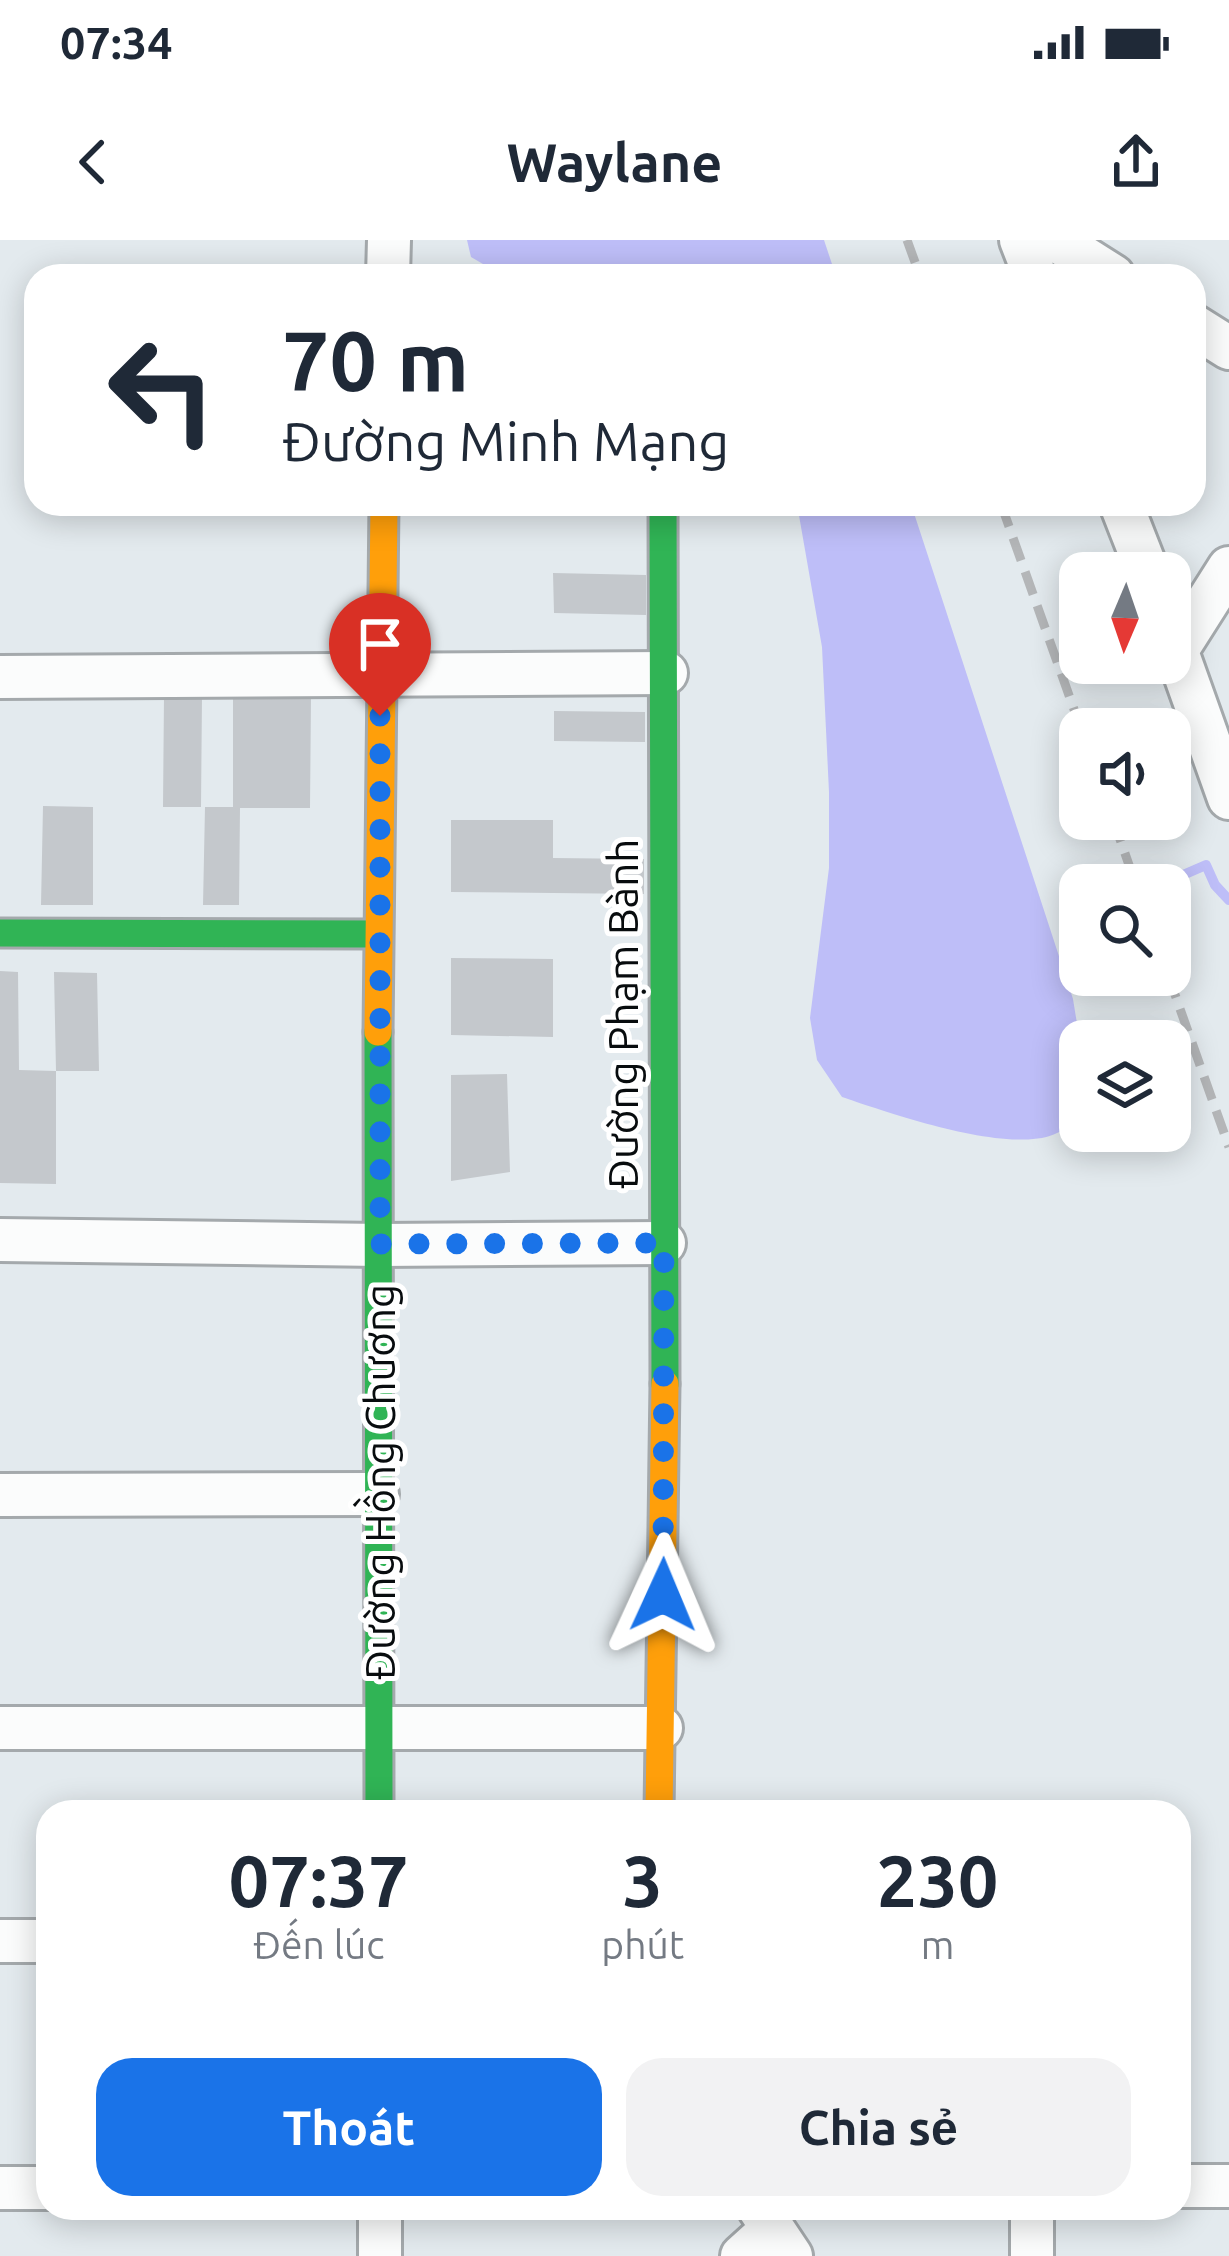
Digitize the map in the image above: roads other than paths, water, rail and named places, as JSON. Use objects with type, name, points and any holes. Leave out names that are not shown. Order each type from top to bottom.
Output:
[{"type":"street","points":[[1056,240],[1094,264]]},
{"type":"street","name":"Đường Hồng Chương","points":[[379,1800],[378,934],[384,516]]},
{"type":"street","name":"Đường Phạm Bành","points":[[659,1800],[663,516]]},
{"type":"street","points":[[1126,516],[1140,552]]},
{"type":"street","points":[[1191,618],[1229,568]]},
{"type":"street","points":[[0,677],[666,673]]},
{"type":"street","points":[[1188,684],[1229,798]]},
{"type":"street","points":[[0,933],[378,934]]},
{"type":"street","points":[[0,1240],[664,1243]]},
{"type":"street","points":[[0,1495],[376,1494]]},
{"type":"street","points":[[0,1728],[661,1728]]},
{"type":"street","points":[[0,1941],[36,1941]]},
{"type":"street","points":[[1191,2186],[1229,2186]]},
{"type":"street","points":[[0,2188],[36,2188]]},
{"type":"street","points":[[380,2220],[380,2256]]},
{"type":"street","points":[[1032,2220],[1033,2256]]},
{"type":"water","points":[[467,240],[824,240],[832,264],[483,264],[471,257]]},
{"type":"water","points":[[799,516],[915,516],[1059,956],[1059,996],[1073,999],[1076,1020],[1059,1020],[1059,1130],[1023,1140],[992,1137],[923,1123],[842,1097],[817,1060],[810,1018],[829,868],[822,647]]},
{"type":"waterway","points":[[1191,872],[1206,865],[1229,900]]},
{"type":"railway","points":[[907,240],[916,264]]},
{"type":"railway","points":[[1005,516],[1074,708]]},
{"type":"railway","points":[[1120,840],[1129,864]]},
{"type":"railway","points":[[1175,996],[1229,1147]]}]
